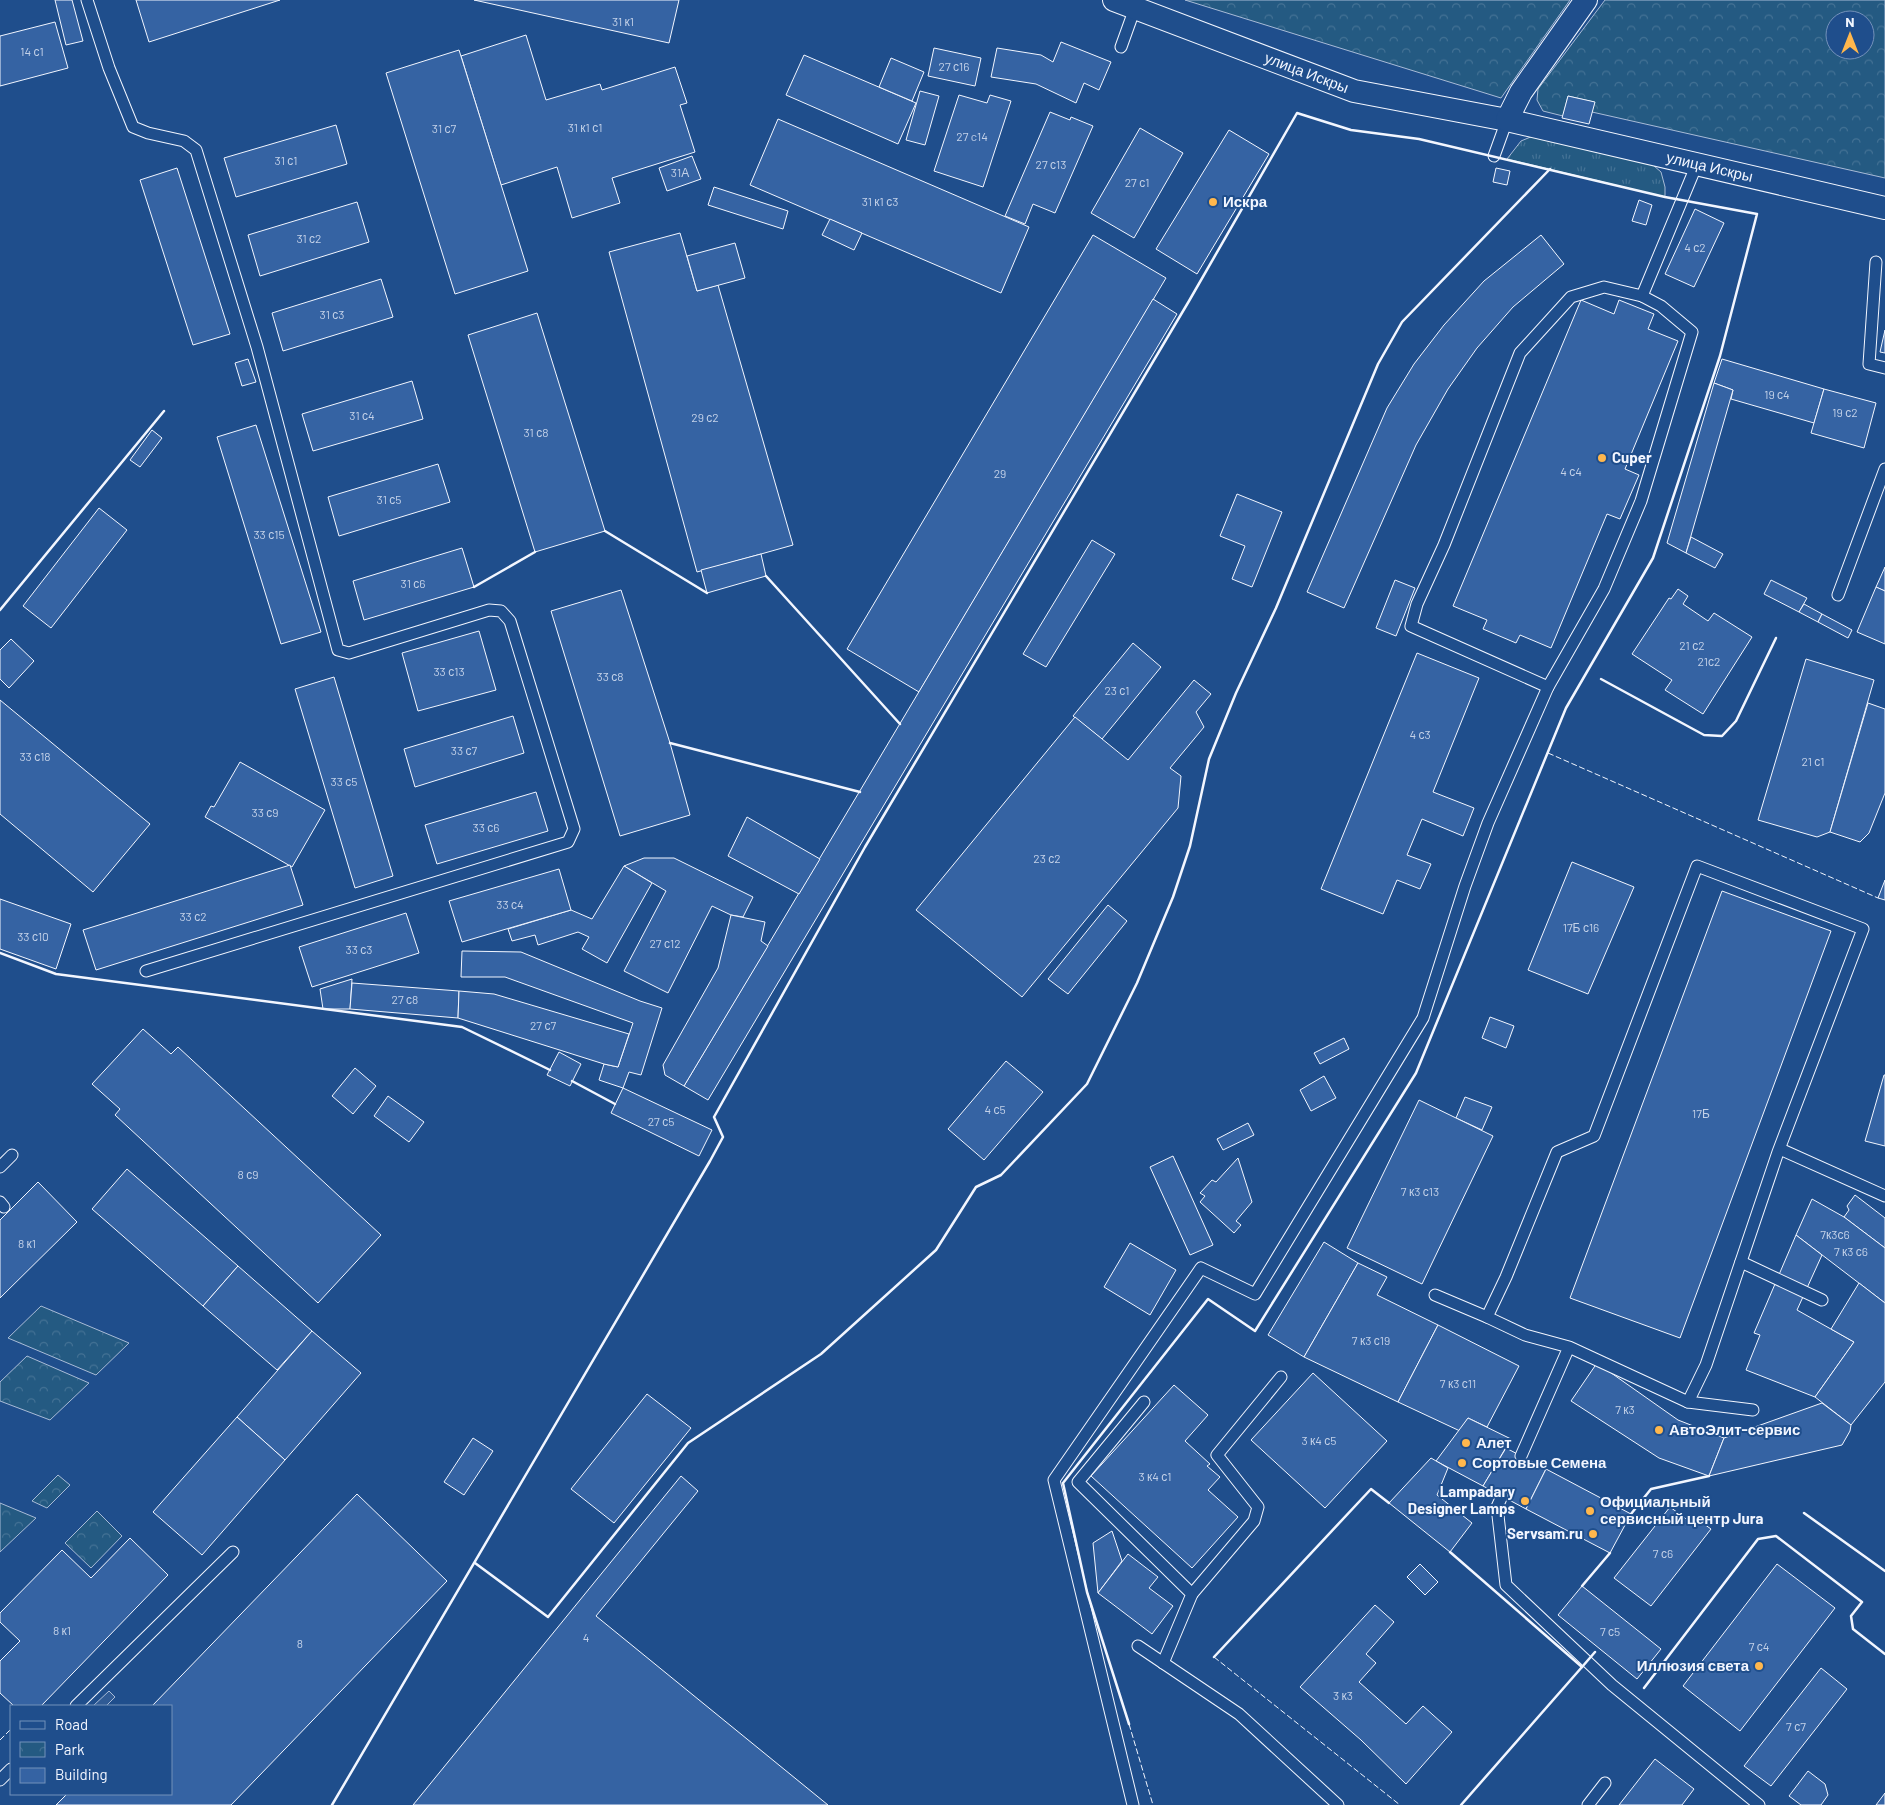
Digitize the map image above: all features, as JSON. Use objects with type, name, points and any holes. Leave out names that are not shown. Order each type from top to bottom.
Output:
[{"type":"street","name":"улица Искры","points":[[1114,0],[1354,91],[1507,120],[1885,208]]},
{"type":"street","points":[[1507,120],[1521,92],[1586,0]]},
{"type":"lane","points":[[87,0],[110,68],[133,127],[148,133],[184,141],[196,150],[257,347],[338,650],[349,652],[489,610],[500,611],[510,621],[574,829],[568,842],[146,971]]},
{"type":"lane","points":[[1121,47],[1135,8]]},
{"type":"lane","points":[[1494,156],[1507,120]]},
{"type":"lane","points":[[1642,296],[1697,164]]},
{"type":"lane","points":[[1876,262],[1870,364],[1885,368]]},
{"type":"lane","points":[[1133,1805],[1054,1480],[1201,1268],[1255,1294],[1422,1018],[1465,886],[1488,823],[1548,687],[1604,589],[1641,501],[1692,332],[1661,306],[1642,296],[1604,287],[1571,297],[1520,353],[1448,537],[1417,604],[1411,626],[1548,687]]},
{"type":"lane","points":[[1838,595],[1885,469]]},
{"type":"lane","points":[[1487,1317],[1506,1277],[1557,1152],[1594,1136],[1698,866],[1863,929],[1780,1149],[1706,1365],[1688,1402]]},
{"type":"lane","points":[[1780,1149],[1885,1196]]},
{"type":"lane","points":[[0,1167],[12,1155]]},
{"type":"lane","points":[[1741,1262],[1822,1300]]},
{"type":"lane","points":[[1435,1295],[1525,1335],[1569,1347],[1688,1402],[1753,1410]]},
{"type":"lane","points":[[1521,1456],[1569,1347]]},
{"type":"lane","points":[[1162,1663],[1192,1594],[1254,1521],[1258,1507],[1217,1455],[1280,1378]]},
{"type":"lane","points":[[1144,1402],[1078,1482],[1192,1594]]},
{"type":"lane","points":[[1502,1496],[1497,1507],[1506,1585],[1612,1684],[1760,1805]]},
{"type":"lane","points":[[77,1705],[233,1552]]},
{"type":"lane","points":[[1138,1646],[1239,1714],[1338,1805]]},
{"type":"lane","points":[[0,1780],[10,1770]]},
{"type":"lane","points":[[1588,1805],[1605,1783]]},
{"type":"green space","points":[[1185,0],[1570,0],[1501,98]]},
{"type":"green space","points":[[1605,0],[1885,0],[1885,178],[1592,112],[1594,102],[1568,96],[1563,116],[1543,111],[1537,100],[1538,89]]},
{"type":"green space","points":[[1533,136],[1646,159],[1661,172],[1665,187],[1665,197],[1507,159],[1521,141]]},
{"type":"green space","points":[[41,1306],[129,1343],[96,1375],[8,1338]]},
{"type":"green space","points":[[27,1356],[89,1383],[50,1420],[0,1401],[0,1382]]},
{"type":"green space","points":[[58,1475],[70,1485],[47,1508],[32,1501]]},
{"type":"green space","points":[[0,1503],[36,1518],[0,1552]]},
{"type":"green space","points":[[97,1511],[122,1536],[91,1568],[65,1543]]},
{"type":"shaded area","points":[[109,1691],[115,1697],[107,1705],[94,1705]]},
{"type":"building","points":[[55,0],[72,0],[83,41],[66,45]]},
{"type":"building","points":[[136,0],[280,0],[149,42]]},
{"type":"building","points":[[474,0],[679,0],[669,43]]},
{"type":"building","points":[[55,22],[68,68],[0,86],[0,36]]},
{"type":"building","points":[[526,35],[546,100],[600,84],[602,90],[675,67],[687,103],[680,105],[695,152],[612,178],[620,203],[572,218],[557,167],[501,185],[461,56]]},
{"type":"building","points":[[1061,42],[1111,62],[1099,90],[1084,83],[1076,103],[1036,84],[991,77],[997,48],[1041,55],[1053,62]]},
{"type":"building","points":[[934,48],[981,58],[975,86],[928,76]]},
{"type":"building","points":[[459,50],[528,271],[455,294],[386,73]]},
{"type":"building","points":[[804,55],[916,103],[898,144],[786,95]]},
{"type":"building","points":[[891,58],[924,72],[912,101],[879,87]]},
{"type":"building","points":[[920,91],[939,96],[925,145],[906,140]]},
{"type":"building","points":[[959,95],[987,103],[990,95],[1011,101],[983,187],[934,171]]},
{"type":"building","points":[[1568,96],[1595,102],[1589,124],[1562,118]]},
{"type":"building","points":[[1050,112],[1070,120],[1071,117],[1093,126],[1055,213],[1033,204],[1025,224],[1005,216]]},
{"type":"building","points":[[778,119],[1029,227],[1001,293],[750,185]]},
{"type":"building","points":[[336,125],[347,164],[236,197],[224,158]]},
{"type":"building","points":[[1140,128],[1183,153],[1134,238],[1091,213]]},
{"type":"building","name":"Искра","points":[[1229,130],[1269,154],[1197,274],[1156,249]]},
{"type":"building","points":[[692,156],[701,179],[667,191],[659,168]]},
{"type":"building","points":[[177,168],[230,334],[193,345],[140,180]]},
{"type":"building","points":[[1496,168],[1510,171],[1507,185],[1493,182]]},
{"type":"building","points":[[714,187],[788,211],[783,229],[708,205]]},
{"type":"building","points":[[1639,200],[1652,205],[1646,225],[1632,221]]},
{"type":"building","points":[[357,202],[369,242],[260,276],[248,235]]},
{"type":"building","points":[[1695,209],[1724,223],[1694,287],[1665,274]]},
{"type":"building","points":[[830,219],[862,233],[854,250],[822,235]]},
{"type":"building","points":[[680,233],[697,291],[718,285],[793,545],[697,572],[609,252]]},
{"type":"building","points":[[1093,235],[1166,278],[919,692],[847,649]]},
{"type":"building","points":[[1541,235],[1564,264],[1513,307],[1477,348],[1448,389],[1416,445],[1344,608],[1307,592],[1387,408],[1414,364],[1444,325],[1484,281]]},
{"type":"building","points":[[735,243],[745,278],[697,291],[687,256]]},
{"type":"building","points":[[381,279],[393,317],[283,351],[272,313]]},
{"type":"building","points":[[1153,299],[1177,314],[708,1100],[684,1086]]},
{"type":"building","points":[[1581,300],[1614,314],[1619,300],[1654,314],[1648,329],[1678,341],[1625,469],[1639,475],[1620,519],[1607,514],[1551,648],[1520,635],[1516,643],[1483,629],[1487,620],[1453,606]]},
{"type":"building","points":[[537,313],[605,531],[535,552],[468,335]]},
{"type":"building","points":[[1885,330],[1885,353],[1880,352]]},
{"type":"building","points":[[248,359],[256,382],[242,386],[235,363]]},
{"type":"building","points":[[1722,359],[1824,389],[1814,423],[1731,399],[1733,390],[1714,383]]},
{"type":"building","points":[[412,381],[423,419],[313,451],[302,414]]},
{"type":"building","points":[[1714,383],[1733,390],[1686,553],[1667,543]]},
{"type":"building","points":[[1824,389],[1876,403],[1864,448],[1811,433]]},
{"type":"building","points":[[256,425],[321,632],[281,644],[217,437]]},
{"type":"building","points":[[152,430],[162,438],[140,467],[130,460]]},
{"type":"building","points":[[438,464],[450,502],[339,536],[328,497]]},
{"type":"building","points":[[1237,494],[1282,512],[1252,587],[1232,579],[1245,546],[1220,536]]},
{"type":"building","points":[[99,508],[127,530],[51,628],[23,606]]},
{"type":"building","points":[[1691,537],[1723,554],[1715,568],[1686,553]]},
{"type":"building","points":[[1092,540],[1115,554],[1046,667],[1023,654]]},
{"type":"building","points":[[462,548],[474,587],[364,620],[353,581]]},
{"type":"building","points":[[761,554],[766,576],[707,593],[701,570]]},
{"type":"building","points":[[1885,567],[1885,591],[1876,587]]},
{"type":"building","points":[[1395,580],[1415,588],[1396,636],[1376,628]]},
{"type":"building","points":[[1771,580],[1807,598],[1799,612],[1764,594]]},
{"type":"building","points":[[1876,587],[1885,591],[1885,644],[1857,632]]},
{"type":"building","points":[[1678,589],[1688,596],[1683,604],[1708,621],[1714,613],[1752,637],[1703,714],[1665,690],[1672,680],[1632,654],[1669,598],[1671,599]]},
{"type":"building","points":[[621,590],[670,743],[690,815],[620,836],[551,611]]},
{"type":"building","points":[[1804,604],[1822,614],[1818,622],[1799,612]]},
{"type":"building","points":[[1822,614],[1852,630],[1848,638],[1818,622]]},
{"type":"building","points":[[479,631],[496,690],[418,711],[402,653]]},
{"type":"building","points":[[11,639],[34,661],[9,688],[0,679],[0,650]]},
{"type":"building","points":[[1133,643],[1161,667],[1102,739],[1073,716]]},
{"type":"building","points":[[1417,653],[1479,678],[1433,792],[1474,808],[1463,836],[1422,819],[1407,855],[1431,864],[1420,889],[1397,880],[1383,914],[1321,889]]},
{"type":"building","points":[[1806,659],[1874,680],[1830,832],[1817,837],[1758,820]]},
{"type":"building","points":[[334,677],[393,876],[355,888],[295,689]]},
{"type":"building","points":[[1194,680],[1211,694],[1196,712],[1204,727],[1170,768],[1181,776],[1178,808],[1022,997],[916,910],[1075,717],[1128,760]]},
{"type":"building","points":[[0,700],[150,824],[93,892],[0,814]]},
{"type":"building","points":[[1868,703],[1885,709],[1885,793],[1869,833],[1860,842],[1830,832]]},
{"type":"building","points":[[513,716],[524,753],[415,787],[404,749]]},
{"type":"building","points":[[240,762],[325,810],[292,867],[205,817],[211,806],[214,807]]},
{"type":"building","points":[[536,792],[548,831],[437,864],[425,825]]},
{"type":"building","points":[[747,817],[820,859],[799,894],[728,856]]},
{"type":"building","points":[[644,858],[674,858],[753,897],[743,917],[731,915],[712,906],[668,993],[624,971],[666,891],[624,866]]},
{"type":"building","points":[[1572,862],[1634,887],[1588,994],[1528,970]]},
{"type":"building","points":[[290,865],[303,905],[96,970],[83,930]]},
{"type":"building","points":[[624,866],[652,883],[607,963],[582,949],[589,937],[578,932],[538,945],[535,935],[512,941],[508,929],[571,910],[592,919]]},
{"type":"building","points":[[559,869],[571,910],[462,942],[449,901]]},
{"type":"building","points":[[1885,880],[1885,900],[1878,898]]},
{"type":"building","points":[[1722,891],[1831,931],[1680,1338],[1570,1298]]},
{"type":"building","points":[[0,899],[71,924],[56,969],[0,949]]},
{"type":"building","points":[[1108,905],[1127,921],[1068,994],[1048,979]]},
{"type":"building","points":[[406,913],[419,953],[312,987],[299,947]]},
{"type":"building","points":[[731,915],[765,922],[761,941],[768,946],[684,1086],[665,1075],[663,1065],[718,968]]},
{"type":"building","points":[[462,951],[521,952],[640,1001],[662,1008],[641,1075],[629,1072],[623,1088],[599,1080],[604,1064],[618,1067],[633,1023],[505,977],[461,977]]},
{"type":"building","points":[[352,979],[350,1009],[323,1009],[320,989]]},
{"type":"building","points":[[352,983],[459,991],[458,1018],[350,1009]]},
{"type":"building","points":[[459,991],[494,994],[629,1034],[618,1067],[458,1018]]},
{"type":"building","points":[[1490,1017],[1514,1026],[1506,1048],[1482,1038]]},
{"type":"building","points":[[143,1029],[171,1054],[178,1047],[381,1235],[318,1303],[115,1115],[120,1109],[92,1084]]},
{"type":"building","points":[[1344,1038],[1349,1049],[1320,1064],[1314,1053]]},
{"type":"building","points":[[559,1052],[581,1064],[570,1086],[547,1075]]},
{"type":"building","points":[[1006,1061],[1043,1092],[984,1160],[948,1129]]},
{"type":"building","points":[[355,1068],[376,1086],[353,1114],[332,1096]]},
{"type":"building","points":[[1885,1075],[1885,1146],[1865,1141]]},
{"type":"building","points":[[1324,1076],[1336,1098],[1311,1111],[1300,1090]]},
{"type":"building","points":[[623,1088],[712,1130],[699,1156],[611,1113]]},
{"type":"building","points":[[388,1096],[424,1122],[409,1142],[374,1116]]},
{"type":"building","points":[[1465,1097],[1492,1107],[1482,1130],[1456,1118]]},
{"type":"building","points":[[1419,1100],[1493,1136],[1422,1284],[1347,1248]]},
{"type":"building","points":[[1248,1123],[1254,1135],[1223,1150],[1217,1139]]},
{"type":"building","points":[[1173,1156],[1213,1245],[1190,1255],[1150,1167]]},
{"type":"building","points":[[1238,1158],[1252,1202],[1236,1221],[1241,1225],[1234,1233],[1200,1202],[1205,1196],[1200,1193],[1212,1180],[1216,1182]]},
{"type":"building","points":[[127,1169],[238,1266],[203,1306],[92,1209]]},
{"type":"building","points":[[38,1182],[77,1222],[0,1298],[0,1220]]},
{"type":"building","points":[[1855,1195],[1885,1218],[1885,1248],[1844,1217],[1849,1210],[1847,1206]]},
{"type":"building","points":[[1812,1199],[1844,1217],[1885,1248],[1885,1303],[1796,1235]]},
{"type":"building","points":[[1796,1235],[1822,1255],[1797,1310],[1854,1342],[1815,1397],[1746,1370],[1760,1335],[1754,1333]]},
{"type":"building","points":[[1324,1242],[1358,1263],[1304,1357],[1268,1335]]},
{"type":"building","points":[[1130,1243],[1176,1270],[1150,1315],[1104,1287]]},
{"type":"building","points":[[1358,1263],[1387,1277],[1377,1295],[1438,1325],[1398,1402],[1304,1357]]},
{"type":"building","points":[[238,1266],[312,1331],[277,1370],[203,1306]]},
{"type":"building","points":[[1859,1283],[1885,1303],[1885,1382],[1851,1425],[1815,1397],[1854,1342],[1831,1329]]},
{"type":"building","points":[[1438,1325],[1519,1366],[1487,1427],[1468,1418],[1460,1431],[1398,1402]]},
{"type":"building","points":[[312,1331],[361,1373],[285,1460],[237,1417]]},
{"type":"building","points":[[1597,1363],[1678,1420],[1724,1438],[1709,1476],[1659,1458],[1571,1401]]},
{"type":"building","points":[[1313,1373],[1387,1441],[1325,1508],[1251,1440]]},
{"type":"building","points":[[1174,1385],[1208,1415],[1185,1441],[1210,1464],[1207,1466],[1220,1477],[1208,1490],[1238,1517],[1192,1568],[1091,1476]]},
{"type":"building","points":[[647,1394],[691,1428],[614,1523],[571,1489]]},
{"type":"building","points":[[1822,1403],[1851,1425],[1850,1431],[1842,1445],[1709,1476],[1724,1438]]},
{"type":"building","points":[[237,1417],[285,1460],[202,1555],[153,1512]]},
{"type":"building","points":[[1468,1418],[1511,1439],[1483,1486],[1436,1461]]},
{"type":"building","points":[[473,1438],[493,1451],[464,1495],[444,1482]]},
{"type":"building","points":[[1506,1448],[1546,1469],[1526,1509],[1483,1486]]},
{"type":"building","points":[[1431,1458],[1448,1468],[1437,1495],[1472,1523],[1450,1552],[1389,1503]]},
{"type":"building","points":[[1546,1469],[1631,1514],[1610,1553],[1526,1509]]},
{"type":"building","points":[[681,1476],[698,1491],[596,1616],[828,1805],[413,1805]]},
{"type":"building","points":[[357,1494],[447,1581],[231,1805],[56,1805],[66,1795],[172,1795],[172,1705],[153,1705]]},
{"type":"building","points":[[1670,1507],[1693,1524],[1697,1519],[1711,1529],[1651,1606],[1614,1578]]},
{"type":"building","points":[[1112,1531],[1122,1561],[1098,1593],[1093,1543]]},
{"type":"building","points":[[130,1538],[168,1575],[42,1705],[13,1705],[0,1693],[0,1661],[20,1641],[0,1622],[0,1613],[62,1550],[91,1578]]},
{"type":"building","points":[[1128,1554],[1158,1577],[1149,1588],[1173,1606],[1152,1634],[1098,1593]]},
{"type":"building","points":[[1420,1564],[1438,1582],[1425,1595],[1407,1577]]},
{"type":"building","points":[[1777,1564],[1835,1608],[1740,1731],[1683,1686]]},
{"type":"building","points":[[1582,1586],[1661,1649],[1637,1679],[1558,1615]]},
{"type":"building","points":[[1375,1605],[1394,1622],[1366,1654],[1376,1663],[1359,1682],[1406,1724],[1423,1706],[1452,1732],[1406,1784],[1361,1740],[1300,1687]]},
{"type":"building","points":[[1821,1668],[1847,1689],[1771,1786],[1744,1766]]},
{"type":"building","points":[[1655,1759],[1694,1789],[1682,1805],[1619,1805]]},
{"type":"building","points":[[1808,1771],[1825,1784],[1828,1795],[1821,1805],[1801,1805],[1789,1796]]},
{"type":"building","points":[[1885,1793],[1885,1805],[1876,1805]]},
{"type":"fence","points":[[1548,753],[1878,898]]},
{"type":"fence","points":[[1214,1657],[1400,1805]]},
{"type":"fence","points":[[1129,1724],[1153,1805]]},
{"type":"fence","points":[[0,1740],[10,1730]]},
{"type":"wall","points":[[332,1805],[710,1161],[723,1137],[714,1117],[865,847],[1189,301],[1297,113],[1351,130],[1419,139],[1665,197],[1757,214],[1720,356],[1653,558],[1566,708],[1416,1073],[1255,1331],[1208,1299],[1063,1483],[1087,1592],[1129,1724]]},
{"type":"wall","points":[[475,1563],[548,1617],[688,1443],[821,1354],[936,1250],[976,1187],[1001,1175],[1087,1084],[1137,983],[1173,897],[1190,846],[1209,759],[1236,693],[1276,608],[1378,364],[1402,322],[1550,169]]},
{"type":"wall","points":[[0,610],[164,411]]},
{"type":"wall","points":[[605,531],[707,593]]},
{"type":"wall","points":[[474,587],[535,552]]},
{"type":"wall","points":[[766,576],[900,724]]},
{"type":"wall","points":[[1601,679],[1704,735],[1722,736],[1736,721],[1776,638]]},
{"type":"wall","points":[[670,743],[860,792]]},
{"type":"wall","points":[[0,953],[56,974],[462,1027],[550,1070]]},
{"type":"wall","points":[[572,1081],[615,1104]]},
{"type":"wall","points":[[1631,1514],[1651,1489],[1709,1476]]},
{"type":"wall","points":[[1214,1657],[1371,1489],[1389,1503]]},
{"type":"wall","points":[[1804,1513],[1885,1571]]},
{"type":"wall","points":[[1644,1688],[1758,1539],[1776,1536],[1862,1602],[1851,1616],[1853,1629],[1885,1654]]},
{"type":"wall","points":[[1450,1552],[1582,1667],[1595,1652]]},
{"type":"wall","points":[[1582,1586],[1610,1553]]},
{"type":"wall","points":[[1461,1805],[1582,1667]]},
{"type":"place","name":"Искра","points":[[1213,202]]},
{"type":"place","name":"Cuper","points":[[1602,458]]},
{"type":"place","name":"АвтоЭлит-сервис","points":[[1659,1430]]},
{"type":"place","name":"Алет","points":[[1466,1443]]},
{"type":"place","name":"Сортовые Семена","points":[[1462,1463]]},
{"type":"place","name":"Lampadary Designer Lamps","points":[[1525,1501]]},
{"type":"place","name":"Официальный сервисный центр Jura","points":[[1590,1511]]},
{"type":"place","name":"Servsam.ru","points":[[1593,1534]]},
{"type":"place","name":"Иллюзия света","points":[[1759,1666]]}]
